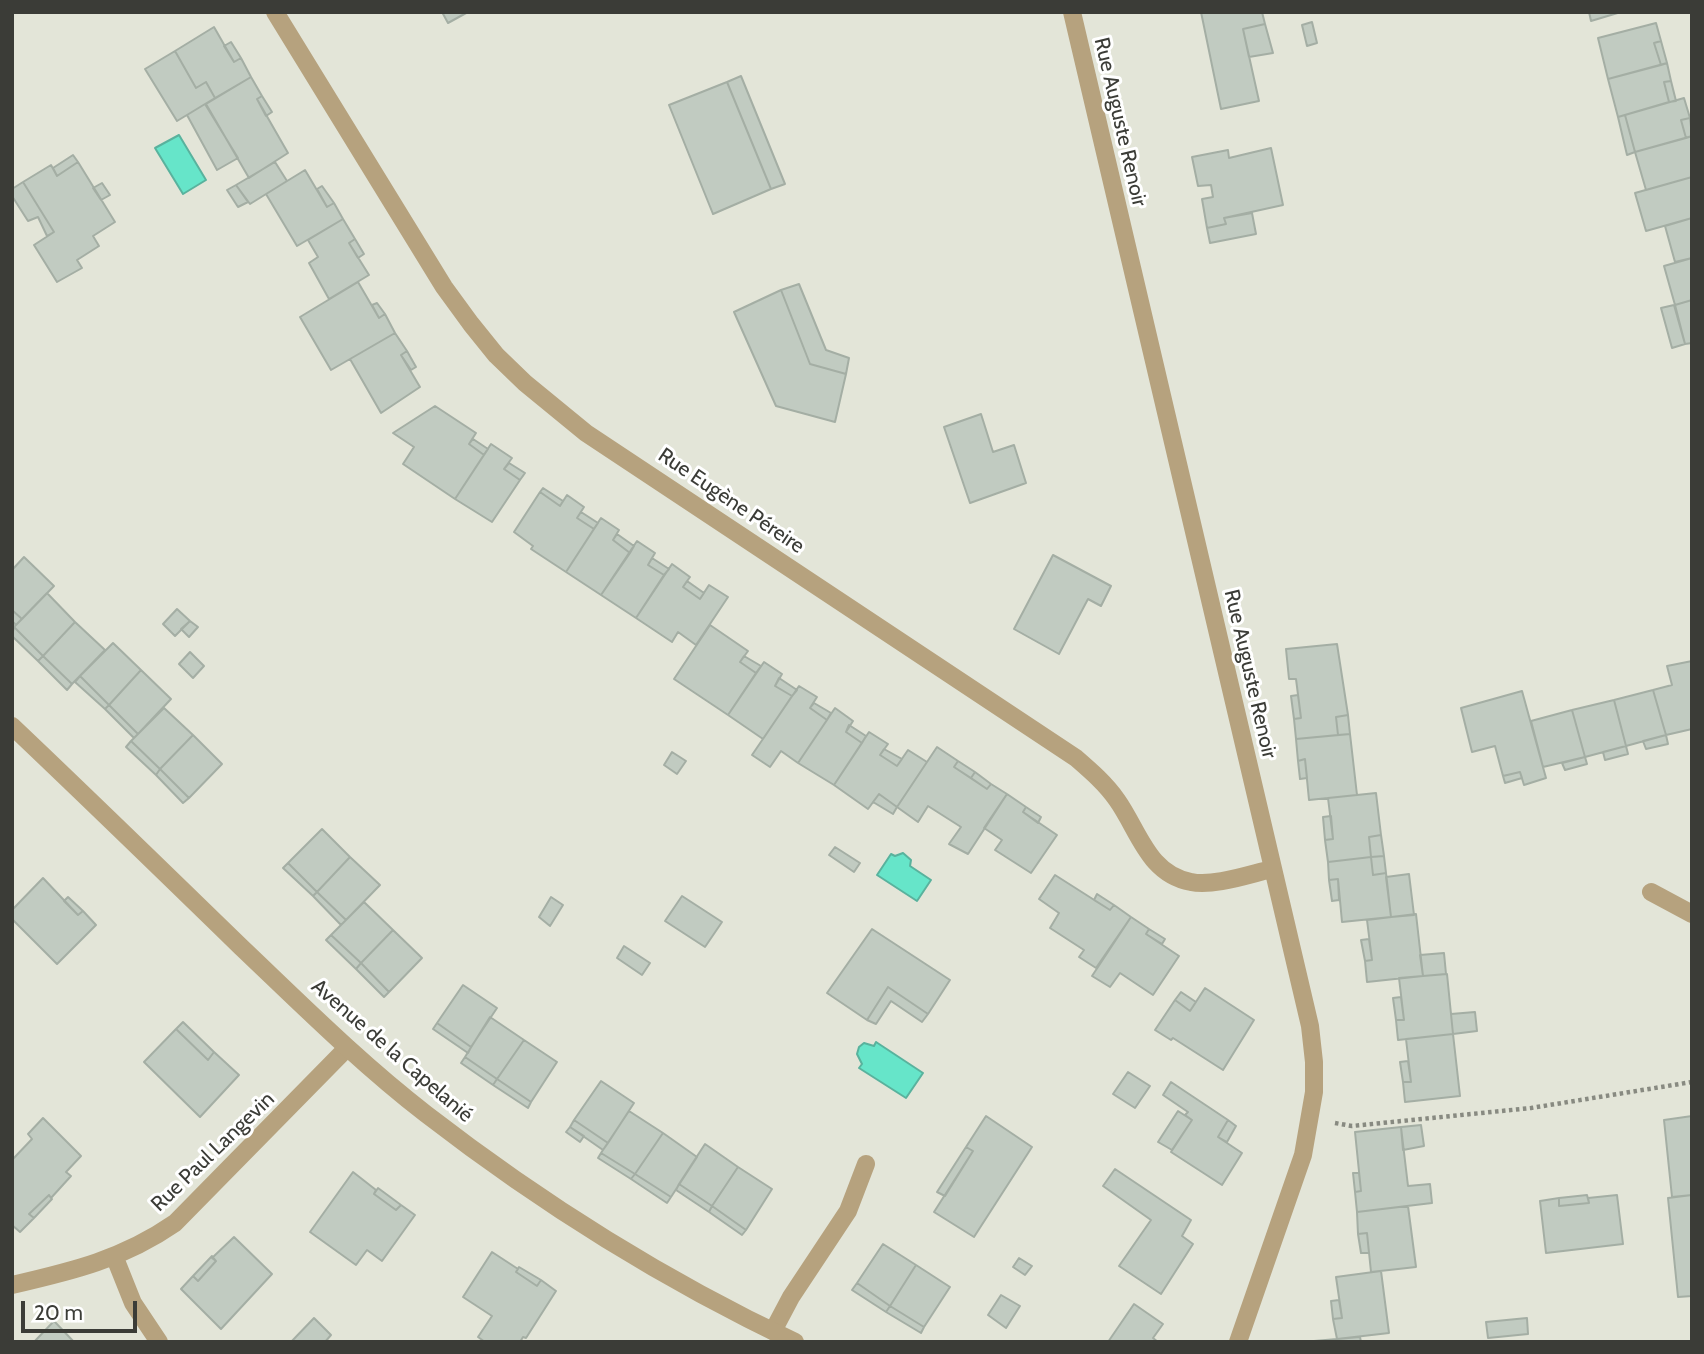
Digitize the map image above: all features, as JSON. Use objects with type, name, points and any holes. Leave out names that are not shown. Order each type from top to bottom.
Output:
[{"type":"street","name":"Rue Eugène Péreire","points":[[275,12],[444,287],[496,355],[553,408],[586,433],[1076,758],[1102,781],[1118,801],[1142,846],[1157,863],[1175,877],[1193,883],[1213,882],[1272,869]]},
{"type":"street","name":"Rue Auguste Renoir","points":[[1072,12],[1310,1026],[1314,1062],[1311,1118],[1303,1155],[1238,1342]]},
{"type":"street","name":"Avenue de la Capelanié","points":[[12,726],[347,1048],[424,1113],[587,1228],[673,1281],[795,1342]]},
{"type":"street","points":[[1651,892],[1692,914]]},
{"type":"street","name":"Rue Paul Langevin","points":[[12,1285],[68,1273],[115,1258],[149,1241],[175,1223],[347,1048]]},
{"type":"street","points":[[773,1331],[791,1297],[848,1211],[866,1164]]},
{"type":"street","points":[[115,1258],[133,1303],[159,1342]]},
{"type":"path","points":[[1311,1118],[1352,1126],[1531,1108],[1692,1082]]},
{"type":"shaded area","points":[[179,135],[206,180],[183,194],[155,148]]},
{"type":"shaded area","points":[[903,853],[911,860],[910,866],[931,880],[917,901],[877,875],[891,854],[895,856]]},
{"type":"shaded area","points":[[876,1042],[923,1073],[906,1098],[859,1068],[862,1064],[857,1054],[859,1047],[864,1043],[874,1046]]},
{"type":"building","points":[[442,12],[468,12],[448,23]]},
{"type":"building","points":[[1201,12],[1262,12],[1265,24],[1243,29],[1259,101],[1221,109]]},
{"type":"building","points":[[1589,12],[1621,12],[1591,21]]},
{"type":"building","points":[[1312,22],[1317,43],[1307,46],[1302,25]]},
{"type":"building","points":[[1656,23],[1661,41],[1654,43],[1661,65],[1608,79],[1598,38]]},
{"type":"building","points":[[1265,24],[1273,53],[1249,57],[1243,29]]},
{"type":"building","points":[[214,27],[234,62],[241,58],[251,77],[215,98],[206,82],[196,88],[175,51]]},
{"type":"building","points":[[1661,41],[1667,63],[1661,65],[1654,43]]},
{"type":"building","points":[[231,42],[241,58],[234,62],[224,46]]},
{"type":"building","points":[[175,51],[196,88],[206,82],[215,98],[177,121],[145,69]]},
{"type":"building","points":[[1667,63],[1671,81],[1664,82],[1669,102],[1618,117],[1608,79]]},
{"type":"building","points":[[741,76],[785,184],[771,189],[727,82]]},
{"type":"building","points":[[251,77],[262,96],[257,99],[288,153],[249,178],[206,104]]},
{"type":"building","points":[[1671,81],[1676,101],[1669,102],[1664,82]]},
{"type":"building","points":[[727,82],[771,189],[713,214],[669,105]]},
{"type":"building","points":[[262,96],[272,112],[266,116],[257,99]]},
{"type":"building","points":[[1684,98],[1690,118],[1681,120],[1686,138],[1635,152],[1625,115]]},
{"type":"building","points":[[205,104],[238,158],[217,170],[187,115]]},
{"type":"building","points":[[1625,115],[1635,152],[1627,155],[1618,117]]},
{"type":"building","points":[[1690,118],[1692,136],[1686,138],[1681,120]]},
{"type":"building","points":[[1692,136],[1692,177],[1646,190],[1635,152]]},
{"type":"building","points":[[1271,148],[1283,205],[1224,218],[1226,224],[1207,228],[1202,199],[1213,197],[1211,185],[1198,186],[1192,157],[1228,150],[1229,158]]},
{"type":"building","points":[[73,155],[78,162],[57,176],[53,168]]},
{"type":"building","points":[[78,162],[115,222],[93,236],[99,246],[77,260],[82,268],[57,282],[34,245],[54,232],[23,182],[51,165],[57,176]]},
{"type":"building","points":[[275,162],[287,181],[250,204],[236,185]]},
{"type":"building","points":[[305,170],[327,207],[334,203],[343,219],[297,246],[266,194]]},
{"type":"building","points":[[1692,177],[1692,218],[1646,231],[1635,193]]},
{"type":"building","points":[[23,182],[54,232],[47,236],[38,217],[28,221],[12,196],[12,189]]},
{"type":"building","points":[[102,183],[110,195],[101,200],[93,188]]},
{"type":"building","points":[[236,185],[248,202],[238,207],[227,190]]},
{"type":"building","points":[[322,186],[334,203],[327,207],[317,189]]},
{"type":"building","points":[[1252,213],[1256,234],[1210,243],[1207,228],[1226,224],[1224,218]]},
{"type":"building","points":[[1692,218],[1692,258],[1675,262],[1665,226]]},
{"type":"building","points":[[343,219],[355,239],[349,243],[369,275],[329,299],[309,263],[318,257],[308,240]]},
{"type":"building","points":[[355,239],[364,254],[358,258],[349,243]]},
{"type":"building","points":[[1692,258],[1692,300],[1675,305],[1664,266]]},
{"type":"building","points":[[358,282],[379,318],[385,314],[395,333],[331,370],[300,317]]},
{"type":"building","points":[[799,284],[826,350],[849,358],[846,374],[810,364],[781,290]]},
{"type":"building","points":[[781,290],[810,364],[846,374],[835,422],[776,406],[734,312]]},
{"type":"building","points":[[1692,300],[1692,343],[1685,344],[1675,305]]},
{"type":"building","points":[[377,303],[385,314],[379,318],[372,305]]},
{"type":"building","points":[[1674,305],[1685,344],[1672,348],[1661,308]]},
{"type":"building","points":[[395,333],[407,351],[401,355],[420,387],[381,413],[350,359]]},
{"type":"building","points":[[407,351],[416,367],[411,370],[401,355]]},
{"type":"building","points":[[435,406],[476,433],[469,444],[484,455],[455,499],[403,464],[414,447],[393,433]]},
{"type":"building","points":[[981,414],[993,452],[1014,445],[1026,483],[970,503],[944,427]]},
{"type":"building","points":[[473,439],[488,449],[484,455],[469,444]]},
{"type":"building","points":[[491,444],[512,458],[504,469],[520,480],[492,522],[455,499]]},
{"type":"building","points":[[509,463],[525,473],[520,480],[504,469]]},
{"type":"building","points":[[543,488],[563,501],[560,506],[540,492]]},
{"type":"building","points":[[540,492],[560,506],[567,495],[584,507],[577,518],[594,529],[566,572],[531,549],[533,546],[514,532]]},
{"type":"building","points":[[581,512],[598,523],[594,529],[577,518]]},
{"type":"building","points":[[601,518],[619,530],[613,540],[630,553],[601,595],[566,572]]},
{"type":"building","points":[[617,534],[634,546],[630,553],[613,540]]},
{"type":"building","points":[[637,541],[655,553],[648,565],[664,575],[636,618],[601,595]]},
{"type":"building","points":[[1053,555],[1111,586],[1101,606],[1088,599],[1059,654],[1014,629]]},
{"type":"building","points":[[24,557],[54,586],[22,619],[12,610],[12,570]]},
{"type":"building","points":[[652,558],[669,569],[664,575],[648,565]]},
{"type":"building","points":[[672,564],[690,577],[683,587],[700,599],[709,585],[728,597],[696,645],[678,632],[672,642],[636,618]]},
{"type":"building","points":[[687,581],[704,593],[700,599],[683,587]]},
{"type":"building","points":[[47,593],[75,622],[43,656],[14,627]]},
{"type":"building","points":[[177,609],[190,621],[175,636],[163,624]]},
{"type":"building","points":[[12,610],[22,619],[16,625],[12,621]]},
{"type":"building","points":[[190,621],[198,627],[189,637],[181,629]]},
{"type":"building","points":[[75,622],[105,650],[72,684],[43,656]]},
{"type":"building","points":[[710,625],[748,651],[740,662],[756,673],[728,715],[674,679]]},
{"type":"building","points":[[14,627],[43,656],[38,661],[12,636]]},
{"type":"building","points":[[113,643],[141,670],[109,705],[80,676]]},
{"type":"building","points":[[1337,644],[1348,715],[1336,717],[1338,735],[1296,739],[1294,719],[1301,718],[1296,679],[1289,679],[1286,649]]},
{"type":"building","points":[[190,652],[204,666],[193,678],[179,664]]},
{"type":"building","points":[[43,656],[72,684],[67,690],[38,661]]},
{"type":"building","points":[[744,656],[761,666],[756,673],[740,662]]},
{"type":"building","points":[[1692,661],[1692,729],[1666,735],[1653,690],[1672,685],[1667,666]]},
{"type":"building","points":[[764,662],[782,674],[775,686],[792,696],[763,739],[728,715]]},
{"type":"building","points":[[141,670],[171,699],[138,734],[109,705]]},
{"type":"building","points":[[80,676],[109,705],[105,709],[75,682]]},
{"type":"building","points":[[779,678],[797,690],[792,696],[775,686]]},
{"type":"building","points":[[799,686],[817,697],[810,708],[827,720],[798,763],[781,751],[770,767],[752,755]]},
{"type":"building","points":[[1653,690],[1666,735],[1626,746],[1614,700]]},
{"type":"building","points":[[1522,691],[1546,778],[1524,785],[1520,772],[1503,776],[1495,746],[1472,752],[1461,708]]},
{"type":"building","points":[[1298,695],[1301,718],[1294,719],[1291,696]]},
{"type":"building","points":[[1614,700],[1626,746],[1585,757],[1572,710]]},
{"type":"building","points":[[814,703],[831,713],[827,720],[810,708]]},
{"type":"building","points":[[109,705],[138,734],[134,738],[105,709]]},
{"type":"building","points":[[164,708],[193,735],[160,769],[131,741]]},
{"type":"building","points":[[835,708],[853,721],[846,732],[862,743],[834,785],[798,763]]},
{"type":"building","points":[[1572,710],[1585,757],[1543,767],[1531,721]]},
{"type":"building","points":[[1348,715],[1350,734],[1338,735],[1336,717]]},
{"type":"building","points":[[849,725],[866,736],[862,743],[846,732]]},
{"type":"building","points":[[869,732],[888,744],[880,755],[897,766],[908,750],[927,762],[897,807],[879,794],[868,809],[834,785]]},
{"type":"building","points":[[1350,734],[1357,795],[1309,800],[1305,759],[1298,761],[1296,739]]},
{"type":"building","points":[[193,735],[222,764],[189,798],[160,769]]},
{"type":"building","points":[[1666,735],[1668,744],[1646,749],[1643,741]]},
{"type":"building","points":[[131,741],[160,769],[156,775],[126,747]]},
{"type":"building","points":[[1626,746],[1628,754],[1605,760],[1603,752]]},
{"type":"building","points":[[937,747],[958,761],[954,767],[987,789],[991,784],[1007,794],[968,854],[949,844],[961,827],[928,806],[918,822],[897,807]]},
{"type":"building","points":[[884,749],[902,759],[897,766],[880,755]]},
{"type":"building","points":[[672,752],[686,761],[677,774],[664,765]]},
{"type":"building","points":[[1585,757],[1587,764],[1565,770],[1562,763]]},
{"type":"building","points":[[1305,759],[1307,778],[1300,779],[1298,761]]},
{"type":"building","points":[[958,761],[975,772],[971,778],[954,767]]},
{"type":"building","points":[[160,769],[189,798],[183,803],[156,775]]},
{"type":"building","points":[[975,772],[991,784],[987,789],[971,778]]},
{"type":"building","points":[[1520,772],[1522,778],[1505,783],[1503,776]]},
{"type":"building","points":[[1376,793],[1381,835],[1369,837],[1371,857],[1328,862],[1325,840],[1333,839],[1328,798]]},
{"type":"building","points":[[879,794],[897,807],[893,814],[873,802]]},
{"type":"building","points":[[1007,794],[1026,807],[1023,812],[1057,835],[1031,873],[995,850],[1002,840],[984,828]]},
{"type":"building","points":[[1026,807],[1041,817],[1038,823],[1023,812]]},
{"type":"building","points":[[1331,816],[1333,839],[1325,840],[1323,817]]},
{"type":"building","points":[[322,829],[350,857],[317,892],[288,863]]},
{"type":"building","points":[[1381,835],[1384,856],[1371,857],[1369,837]]},
{"type":"building","points":[[835,847],[860,863],[854,872],[829,855]]},
{"type":"building","points":[[1384,856],[1386,873],[1373,875],[1371,857]]},
{"type":"building","points":[[350,857],[380,885],[346,920],[317,892]]},
{"type":"building","points":[[1371,857],[1373,875],[1386,873],[1391,917],[1342,922],[1338,879],[1329,880],[1328,862]]},
{"type":"building","points":[[288,863],[317,892],[313,896],[283,868]]},
{"type":"building","points":[[1409,874],[1414,915],[1391,917],[1386,877]]},
{"type":"building","points":[[1055,875],[1110,910],[1114,905],[1131,917],[1096,968],[1079,957],[1084,950],[1050,928],[1059,913],[1039,899]]},
{"type":"building","points":[[43,878],[78,915],[83,911],[96,925],[57,964],[12,919],[12,910]]},
{"type":"building","points":[[1338,879],[1339,900],[1332,901],[1329,880]]},
{"type":"building","points":[[317,892],[346,920],[341,925],[313,896]]},
{"type":"building","points":[[1097,894],[1114,905],[1110,910],[1094,900]]},
{"type":"building","points":[[682,896],[722,922],[705,947],[665,921]]},
{"type":"building","points":[[68,897],[83,911],[78,915],[64,901]]},
{"type":"building","points":[[551,897],[563,905],[550,926],[539,917]]},
{"type":"building","points":[[364,902],[393,930],[361,963],[331,935]]},
{"type":"building","points":[[1416,914],[1423,976],[1367,982],[1365,961],[1372,960],[1367,920]]},
{"type":"building","points":[[1131,917],[1149,929],[1146,934],[1179,956],[1153,995],[1120,973],[1110,987],[1092,976]]},
{"type":"building","points":[[872,929],[950,980],[928,1014],[888,987],[867,1020],[827,993]]},
{"type":"building","points":[[1149,929],[1165,939],[1162,944],[1146,934]]},
{"type":"building","points":[[393,930],[422,958],[389,992],[361,963]]},
{"type":"building","points":[[331,935],[361,963],[356,969],[326,940]]},
{"type":"building","points":[[1369,939],[1372,960],[1365,961],[1361,940]]},
{"type":"building","points":[[624,946],[650,963],[642,975],[617,958]]},
{"type":"building","points":[[1444,953],[1446,974],[1423,976],[1420,955]]},
{"type":"building","points":[[361,963],[389,992],[384,997],[356,969]]},
{"type":"building","points":[[1447,974],[1453,1034],[1398,1040],[1396,1020],[1404,1020],[1399,978]]},
{"type":"building","points":[[463,985],[497,1008],[471,1047],[437,1023]]},
{"type":"building","points":[[888,987],[928,1014],[922,1022],[891,1001],[876,1024],[867,1020]]},
{"type":"building","points":[[1205,988],[1254,1020],[1223,1070],[1173,1038],[1171,1040],[1155,1030],[1175,1000],[1190,1011]]},
{"type":"building","points":[[1181,992],[1196,1002],[1190,1011],[1175,1000]]},
{"type":"building","points":[[1401,997],[1404,1020],[1396,1020],[1393,998]]},
{"type":"building","points":[[1475,1012],[1477,1031],[1453,1034],[1451,1014]]},
{"type":"building","points":[[490,1017],[524,1040],[497,1079],[465,1057]]},
{"type":"building","points":[[183,1022],[214,1052],[208,1060],[176,1029]]},
{"type":"building","points":[[437,1023],[471,1047],[468,1053],[433,1029]]},
{"type":"building","points":[[176,1029],[208,1060],[214,1052],[239,1075],[200,1117],[144,1062]]},
{"type":"building","points":[[1453,1034],[1460,1096],[1405,1102],[1403,1082],[1411,1082],[1406,1039]]},
{"type":"building","points":[[524,1040],[557,1062],[531,1102],[497,1079]]},
{"type":"building","points":[[465,1057],[497,1079],[493,1085],[461,1063]]},
{"type":"building","points":[[1408,1061],[1411,1082],[1403,1082],[1400,1062]]},
{"type":"building","points":[[1128,1072],[1150,1086],[1135,1108],[1113,1094]]},
{"type":"building","points":[[497,1079],[531,1102],[528,1108],[493,1085]]},
{"type":"building","points":[[601,1081],[634,1103],[608,1143],[574,1120]]},
{"type":"building","points":[[1171,1082],[1228,1120],[1218,1137],[1242,1153],[1222,1185],[1171,1152],[1192,1120],[1185,1115],[1188,1112],[1163,1095]]},
{"type":"building","points":[[629,1111],[663,1133],[635,1174],[601,1153]]},
{"type":"building","points":[[1178,1111],[1192,1120],[1172,1150],[1158,1142]]},
{"type":"building","points":[[986,1116],[1032,1147],[974,1237],[934,1212],[973,1151],[966,1147]]},
{"type":"building","points":[[1692,1116],[1692,1195],[1672,1197],[1664,1120]]},
{"type":"building","points":[[43,1118],[81,1156],[66,1172],[71,1176],[51,1198],[49,1195],[29,1214],[34,1218],[20,1232],[12,1225],[12,1160],[32,1139],[28,1134]]},
{"type":"building","points":[[574,1120],[608,1143],[603,1150],[570,1127]]},
{"type":"building","points":[[1228,1120],[1236,1126],[1227,1142],[1218,1137]]},
{"type":"building","points":[[1421,1125],[1424,1146],[1403,1150],[1401,1127]]},
{"type":"building","points":[[570,1127],[584,1136],[580,1142],[566,1132]]},
{"type":"building","points":[[1401,1127],[1408,1186],[1430,1184],[1432,1203],[1357,1212],[1355,1192],[1361,1191],[1355,1132]]},
{"type":"building","points":[[663,1133],[697,1157],[671,1197],[635,1174]]},
{"type":"building","points":[[705,1144],[738,1167],[712,1206],[679,1184]]},
{"type":"building","points":[[966,1147],[973,1151],[945,1196],[937,1192]]},
{"type":"building","points":[[601,1153],[635,1174],[631,1179],[598,1158]]},
{"type":"building","points":[[738,1167],[772,1189],[746,1230],[712,1206]]},
{"type":"building","points":[[1115,1169],[1191,1220],[1182,1236],[1193,1244],[1161,1294],[1119,1266],[1151,1220],[1103,1186]]},
{"type":"building","points":[[353,1172],[376,1190],[374,1194],[396,1210],[401,1205],[415,1215],[382,1261],[367,1250],[356,1265],[310,1232]]},
{"type":"building","points":[[1353,1173],[1359,1173],[1361,1191],[1355,1192]]},
{"type":"building","points":[[635,1174],[671,1197],[667,1203],[631,1179]]},
{"type":"building","points":[[679,1184],[712,1206],[709,1212],[676,1190]]},
{"type":"building","points":[[378,1188],[401,1205],[396,1210],[374,1194]]},
{"type":"building","points":[[49,1195],[52,1199],[34,1218],[29,1214]]},
{"type":"building","points":[[1587,1195],[1589,1203],[1559,1206],[1559,1198]]},
{"type":"building","points":[[1617,1195],[1623,1244],[1546,1253],[1540,1201],[1559,1198],[1559,1206],[1589,1203],[1588,1198]]},
{"type":"building","points":[[1692,1195],[1692,1296],[1678,1297],[1668,1198]]},
{"type":"building","points":[[712,1206],[746,1230],[742,1235],[709,1212]]},
{"type":"building","points":[[1408,1206],[1416,1267],[1371,1272],[1367,1233],[1358,1234],[1357,1212]]},
{"type":"building","points":[[1367,1233],[1369,1253],[1361,1253],[1358,1234]]},
{"type":"building","points":[[234,1237],[272,1274],[221,1329],[181,1289],[193,1276],[198,1281],[216,1261],[212,1258]]},
{"type":"building","points":[[883,1244],[916,1265],[890,1306],[857,1283]]},
{"type":"building","points":[[492,1252],[518,1269],[516,1272],[537,1286],[541,1280],[556,1291],[526,1338],[523,1337],[520,1342],[485,1342],[478,1337],[492,1316],[463,1297]]},
{"type":"building","points":[[212,1256],[216,1261],[198,1281],[193,1276]]},
{"type":"building","points":[[1019,1258],[1032,1266],[1025,1275],[1013,1267]]},
{"type":"building","points":[[916,1265],[950,1287],[924,1327],[890,1306]]},
{"type":"building","points":[[519,1267],[541,1280],[537,1286],[516,1272]]},
{"type":"building","points":[[1381,1271],[1389,1333],[1337,1339],[1333,1319],[1342,1318],[1336,1277]]},
{"type":"building","points":[[857,1283],[890,1306],[886,1312],[852,1290]]},
{"type":"building","points":[[1001,1295],[1020,1306],[1006,1328],[988,1315]]},
{"type":"building","points":[[1339,1300],[1342,1318],[1333,1319],[1331,1301]]},
{"type":"building","points":[[1134,1304],[1163,1324],[1153,1338],[1158,1342],[1108,1342]]},
{"type":"building","points":[[890,1306],[924,1327],[921,1333],[886,1312]]},
{"type":"building","points":[[314,1318],[331,1335],[325,1342],[291,1342]]},
{"type":"building","points":[[1527,1318],[1528,1334],[1488,1338],[1486,1322]]},
{"type":"building","points":[[54,1321],[74,1342],[34,1342]]},
{"type":"building","points":[[1360,1337],[1361,1342],[1314,1341]]}]
